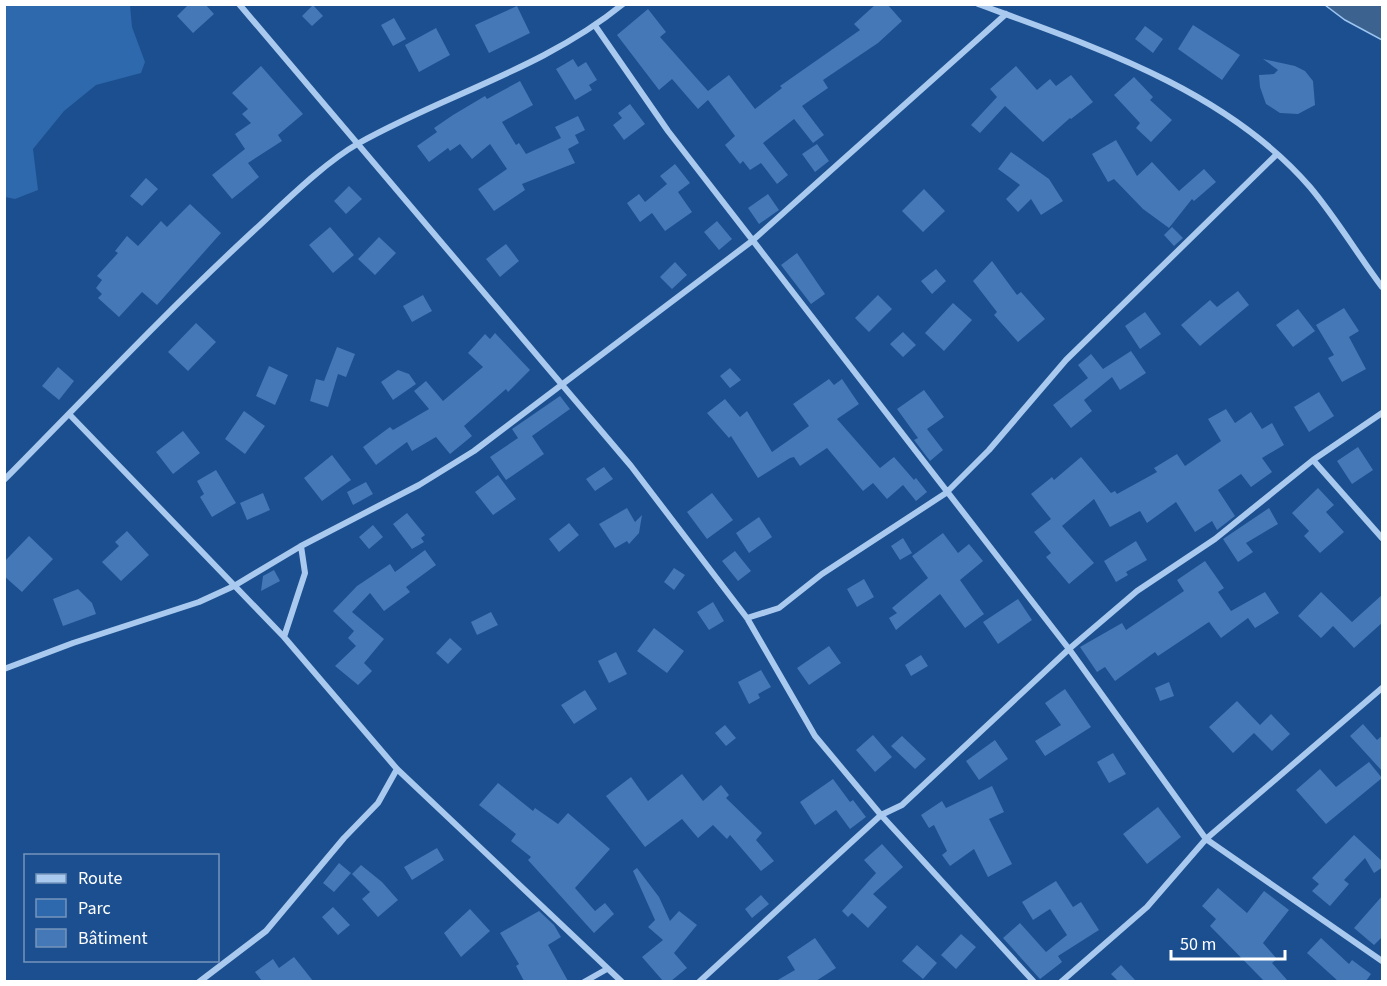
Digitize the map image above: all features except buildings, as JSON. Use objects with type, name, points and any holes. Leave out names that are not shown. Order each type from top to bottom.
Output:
[{"type":"street","points":[[239,4],[561,386],[632,466],[747,618],[815,736],[881,815],[1034,981]]},
{"type":"street","points":[[4,480],[197,283],[294,193],[358,144],[529,64],[596,27],[623,4]]},
{"type":"street","points":[[978,4],[1163,77],[1235,120],[1310,187],[1383,287]]},
{"type":"street","points":[[4,669],[73,643],[199,602],[234,586],[301,546],[419,485],[474,451],[752,241],[1006,14]]},
{"type":"street","points":[[596,27],[668,131],[1069,649],[1206,839],[1383,961]]},
{"type":"street","points":[[747,618],[779,608],[831,568],[946,493],[989,450],[1066,360],[1276,155]]},
{"type":"street","points":[[699,981],[881,815],[902,805],[1069,649],[1137,591],[1215,538],[1313,460],[1383,413]]},
{"type":"street","points":[[69,414],[284,637],[397,769],[590,948],[607,969],[622,981]]},
{"type":"street","points":[[1313,460],[1383,538]]},
{"type":"street","points":[[284,637],[305,573],[301,546]]},
{"type":"street","points":[[1061,981],[1147,907],[1206,839],[1383,688]]},
{"type":"street","points":[[199,981],[266,931],[344,838],[378,803],[397,769]]},
{"type":"street","points":[[584,981],[607,969]]},
{"type":"green space","points":[[4,5],[130,5],[132,27],[145,62],[141,73],[96,85],[64,111],[33,149],[38,190],[15,199],[5,197]]},
{"type":"shaded area","points":[[1325,5],[1382,5],[1382,40],[1345,20]]}]
